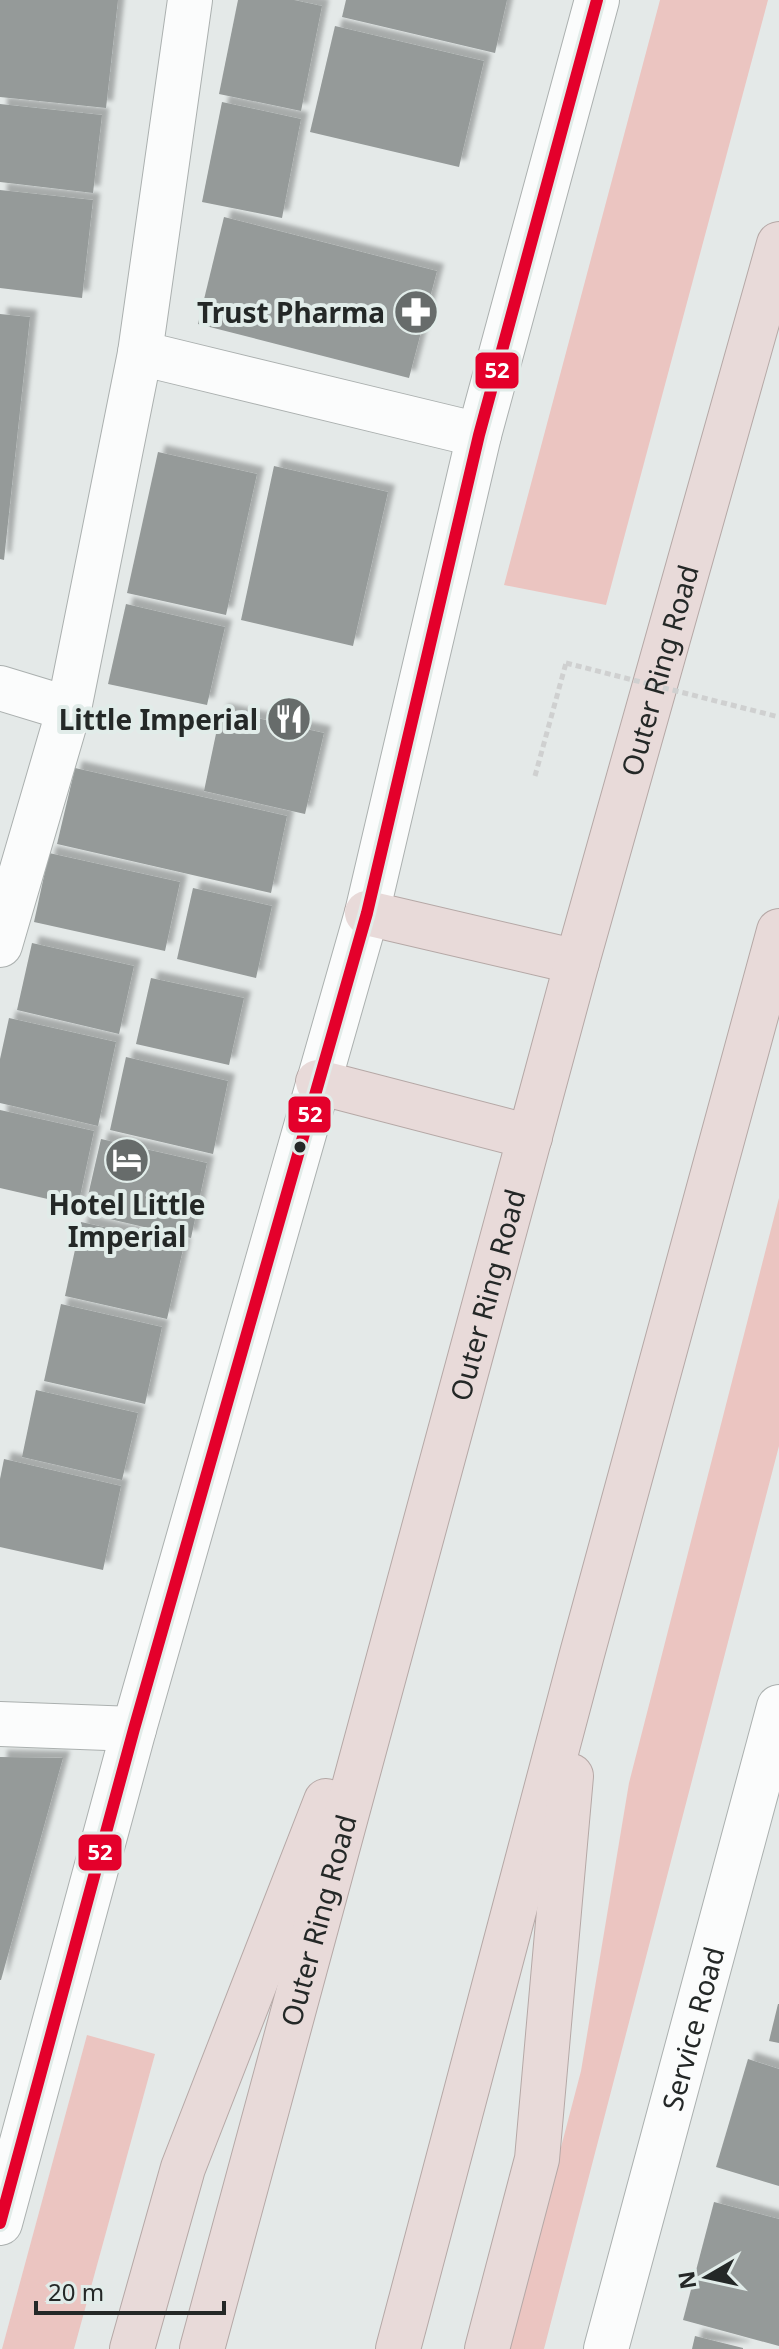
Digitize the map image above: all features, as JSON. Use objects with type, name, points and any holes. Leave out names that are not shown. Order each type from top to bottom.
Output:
[{"type":"highway","name":"Outer Ring Road","points":[[202,2349],[577,962],[779,244]]},
{"type":"highway","points":[[367,913],[577,962]]},
{"type":"highway","points":[[398,2349],[582,1654],[767,1022],[779,931]]},
{"type":"highway","points":[[318,1082],[530,1137]]},
{"type":"highway","points":[[132,2349],[183,2168],[408,1590]]},
{"type":"highway","points":[[487,2349],[537,2159],[582,1654]]},
{"type":"street","points":[[0,945],[69,709],[140,353],[190,0]]},
{"type":"street","points":[[0,2223],[134,1729],[367,913],[479,435],[597,0]]},
{"type":"street","points":[[140,353],[479,435]]},
{"type":"street","points":[[0,688],[69,709]]},
{"type":"street","name":"Service Road","points":[[606,2349],[779,1707]]},
{"type":"street","points":[[0,1724],[134,1729]]},
{"type":"path","points":[[535,776],[566,663],[779,717]]},
{"type":"shaded area","points":[[660,0],[768,0],[606,605],[504,585]]},
{"type":"shaded area","points":[[779,1198],[779,1446],[544,2349],[508,2349],[581,2071],[629,1783]]},
{"type":"shaded area","points":[[87,2035],[155,2054],[74,2349],[2,2349]]},
{"type":"building","points":[[0,0],[118,0],[106,108],[0,97]]},
{"type":"building","points":[[238,0],[294,0],[322,6],[301,111],[219,94]]},
{"type":"building","points":[[346,0],[507,0],[495,53],[342,17]]},
{"type":"building","points":[[335,26],[484,61],[459,167],[310,132]]},
{"type":"building","points":[[222,102],[301,119],[282,218],[202,202]]},
{"type":"building","points":[[0,104],[102,115],[93,193],[0,182]]},
{"type":"building","points":[[0,190],[93,200],[82,298],[0,288]]},
{"type":"building","points":[[224,217],[437,271],[409,378],[198,324]]},
{"type":"building","points":[[0,314],[30,317],[4,560],[0,559]]},
{"type":"building","points":[[158,452],[257,474],[226,615],[127,593]]},
{"type":"building","points":[[274,466],[388,492],[353,646],[241,620]]},
{"type":"building","points":[[126,604],[225,627],[207,705],[108,684]]},
{"type":"building","points":[[221,710],[324,733],[305,814],[204,791]]},
{"type":"building","points":[[75,768],[287,816],[271,893],[57,844]]},
{"type":"building","points":[[49,853],[180,882],[165,951],[34,922]]},
{"type":"building","points":[[193,888],[272,906],[256,978],[177,959]]},
{"type":"building","points":[[32,943],[134,966],[119,1034],[17,1010]]},
{"type":"building","points":[[151,978],[244,998],[229,1065],[136,1044]]},
{"type":"building","points":[[9,1018],[116,1042],[98,1126],[0,1103],[0,1059]]},
{"type":"building","points":[[126,1057],[228,1081],[213,1154],[110,1130]]},
{"type":"building","points":[[0,1110],[94,1131],[78,1206],[0,1188]]},
{"type":"building","points":[[101,1139],[207,1163],[191,1238],[84,1213]]},
{"type":"building","points":[[81,1222],[184,1245],[167,1319],[65,1296]]},
{"type":"building","points":[[61,1304],[162,1327],[145,1404],[44,1381]]},
{"type":"building","points":[[36,1390],[138,1413],[122,1480],[22,1457]]},
{"type":"building","points":[[4,1459],[121,1486],[103,1570],[0,1547],[0,1479]]},
{"type":"building","points":[[0,1757],[63,1758],[1,1980],[0,1980]]},
{"type":"building","points":[[779,2004],[779,2043],[769,2041]]},
{"type":"building","points":[[748,2059],[779,2069],[779,2186],[716,2167]]},
{"type":"building","points":[[714,2202],[779,2219],[779,2346],[683,2320]]},
{"type":"building","points":[[695,2336],[743,2348],[743,2349],[692,2349]]},
{"type":"transit line","name":"52","points":[[0,2223],[134,1729],[367,913],[479,435],[597,0]]},
{"type":"place","name":"Trust Pharma","points":[[416,312]]},
{"type":"place","name":"Little Imperial","points":[[289,719]]},
{"type":"place","name":"Hotel Little Imperial","points":[[127,1160]]}]
